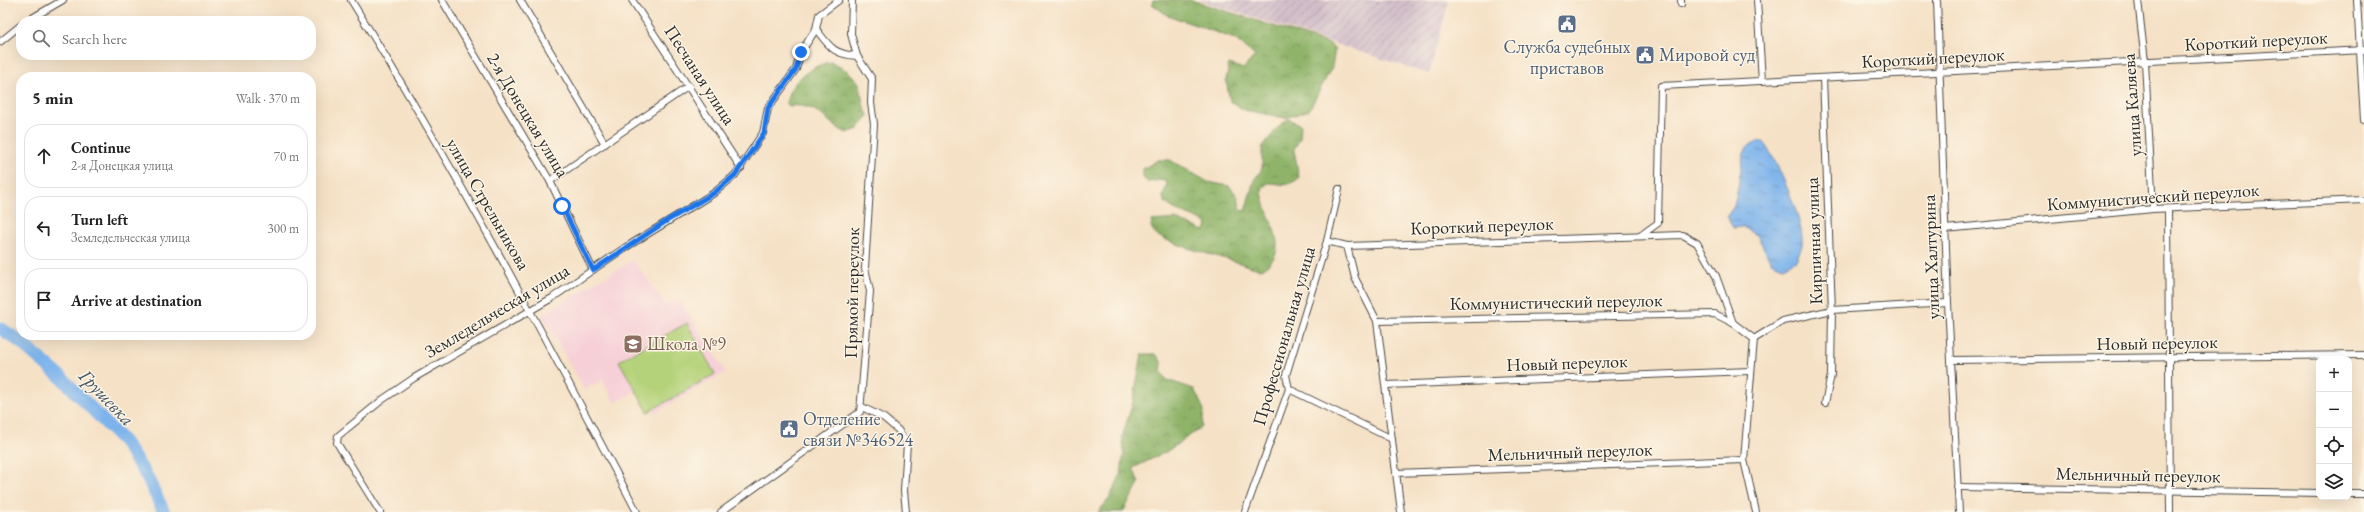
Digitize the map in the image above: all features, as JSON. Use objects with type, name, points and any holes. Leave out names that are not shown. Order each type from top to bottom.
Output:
[{"type":"street","points":[[36,16],[63,0]]},
{"type":"street","name":"улица Стрельникова","points":[[351,0],[391,65],[531,311],[637,512]]},
{"type":"street","name":"2-я Донецкая улица","points":[[442,0],[550,181],[593,270]]},
{"type":"street","points":[[520,0],[605,144]]},
{"type":"street","name":"Песчаная улица","points":[[632,0],[741,168]]},
{"type":"street","name":"Земледельческая улица","points":[[380,512],[337,442],[338,436],[382,400],[414,378],[531,311],[668,220],[714,193],[741,168],[764,133],[768,108],[796,69],[801,52],[816,29],[819,15],[839,0]]},
{"type":"street","name":"Прямой переулок","points":[[852,0],[851,34],[857,56],[872,79],[871,103],[874,124],[865,268],[870,291],[862,407]]},
{"type":"street","points":[[1757,0],[1762,81]]},
{"type":"street","name":"улица Халтурина","points":[[1937,0],[1948,303],[1959,512]]},
{"type":"street","name":"улица Каляева","points":[[2138,0],[2145,62],[2153,209]]},
{"type":"street","points":[[2358,0],[2362,50],[2364,120]]},
{"type":"street","points":[[0,42],[16,29]]},
{"type":"street","points":[[816,29],[830,48],[841,55],[857,56]]},
{"type":"street","name":"Короткий переулок","points":[[1640,236],[1658,223],[1662,86],[1939,73],[2362,50]]},
{"type":"street","name":"Кирпичная улица","points":[[1822,78],[1832,310],[1831,375],[1825,403]]},
{"type":"street","points":[[550,181],[689,86]]},
{"type":"street","name":"Профессиональная улица","points":[[1245,512],[1288,389],[1286,375],[1327,241],[1339,189]]},
{"type":"street","name":"Коммунистический переулок","points":[[1945,229],[2153,209],[2364,200]]},
{"type":"street","points":[[2168,209],[2170,512]]},
{"type":"street","name":"Короткий переулок","points":[[1327,241],[1347,246],[1683,234],[1696,243],[1716,276],[1733,323]]},
{"type":"street","points":[[1347,246],[1355,278],[1377,321],[1401,512]]},
{"type":"street","points":[[1754,339],[1783,321],[1832,310],[1948,303]]},
{"type":"street","name":"Коммунистический переулок","points":[[1377,321],[1715,314],[1733,323]]},
{"type":"street","points":[[1733,323],[1754,339]]},
{"type":"street","points":[[1754,339],[1750,371],[1744,460],[1756,512]]},
{"type":"street","name":"Новый переулок","points":[[1951,360],[2364,355]]},
{"type":"street","name":"Новый переулок","points":[[1386,385],[1750,371]]},
{"type":"street","points":[[1288,389],[1392,439]]},
{"type":"street","points":[[721,512],[860,412],[862,407],[884,418],[898,430],[907,443],[904,491],[906,512]]},
{"type":"street","name":"Мельничный переулок","points":[[1396,473],[1744,460]]},
{"type":"street","name":"Мельничный переулок","points":[[1957,487],[2316,493]]},
{"type":"street","points":[[2352,494],[2364,494]]},
{"type":"shaded area","points":[[1198,0],[1449,0],[1429,74]]},
{"type":"shaded area","name":"Школа №9","points":[[633,260],[665,305],[678,298],[726,372],[655,413],[640,388],[615,403],[602,380],[585,390],[542,315]]},
{"type":"green space","points":[[1153,0],[1191,0],[1330,44],[1335,49],[1332,67],[1309,110],[1286,118],[1244,110],[1230,101],[1226,80],[1229,64],[1243,69],[1255,56],[1235,39],[1167,15],[1152,4]]},
{"type":"green space","points":[[831,62],[849,72],[860,84],[863,104],[868,116],[858,129],[847,133],[839,129],[815,111],[800,106],[789,106],[787,104],[791,89],[802,76],[816,67]]},
{"type":"green space","points":[[1289,119],[1301,125],[1300,138],[1294,149],[1299,178],[1284,185],[1268,183],[1262,188],[1263,199],[1277,242],[1276,252],[1272,261],[1262,269],[1254,268],[1183,246],[1156,235],[1151,227],[1152,221],[1175,219],[1205,231],[1207,224],[1169,205],[1163,197],[1167,182],[1160,180],[1148,182],[1143,178],[1143,169],[1158,160],[1170,160],[1208,182],[1229,186],[1237,195],[1241,210],[1245,211],[1254,180],[1262,169],[1262,147],[1280,125]]},
{"type":"green space","points":[[687,323],[715,374],[648,412],[619,361]]},
{"type":"green space","points":[[1142,354],[1156,354],[1162,363],[1161,372],[1167,380],[1194,389],[1204,410],[1202,427],[1166,452],[1133,468],[1139,483],[1123,512],[1098,512],[1109,499],[1121,474],[1124,450],[1122,437],[1133,402]]},
{"type":"water","points":[[1757,141],[1764,142],[1783,177],[1795,208],[1802,235],[1802,245],[1796,260],[1783,267],[1771,262],[1757,235],[1743,227],[1733,228],[1727,216],[1734,206],[1743,156],[1747,147]]},
{"type":"waterway","name":"Грушевка","points":[[0,328],[16,339]]},
{"type":"waterway","name":"Грушевка","points":[[18,340],[62,378],[124,442],[147,477],[164,512]]},
{"type":"place","name":"Служба судебных приставов","points":[[1567,24]]},
{"type":"place","name":"Мировой суд","points":[[1645,55]]},
{"type":"place","name":"Школа №9","points":[[633,344]]},
{"type":"place","name":"Отделение связи №346524","points":[[789,429]]},
{"type":"route","points":[[562,206],[593,270],[668,220],[714,193],[735,175],[764,133],[768,108],[796,69],[801,52]]}]
